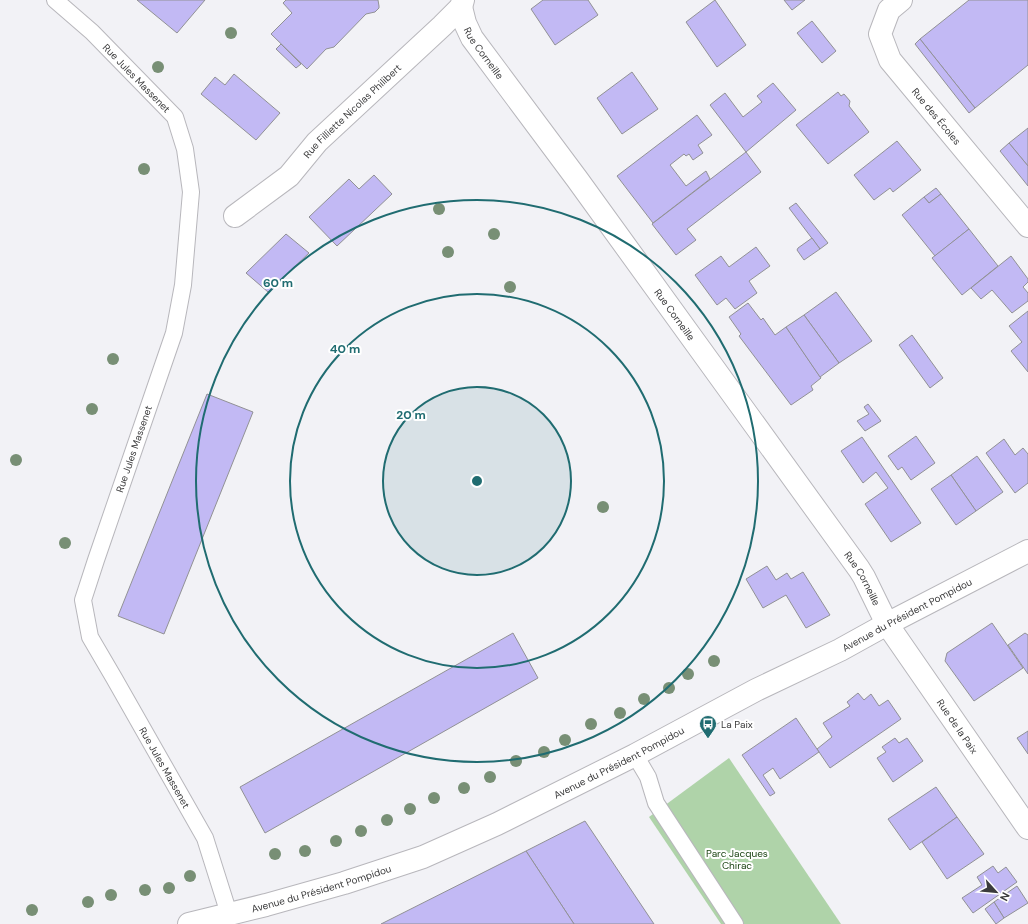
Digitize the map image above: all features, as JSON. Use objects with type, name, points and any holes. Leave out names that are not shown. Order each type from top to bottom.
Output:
[{"type":"street","name":"Rue des Écoles","points":[[901,0],[889,10],[880,34],[890,60],[1028,226]]},
{"type":"street","name":"Rue Filliette Nicolas Philibert","points":[[235,216],[289,176],[317,142],[442,26],[462,4]]},
{"type":"street","name":"Rue Corneille","points":[[462,4],[465,23],[472,38],[577,179],[864,577],[886,624]]},
{"type":"street","name":"Avenue du Président Pompidou","points":[[189,924],[266,905],[344,883],[423,857],[497,824],[635,755],[756,690],[840,650],[886,624],[1028,551]]},
{"type":"street","name":"Rue de la Paix","points":[[886,624],[1028,828]]},
{"type":"lane","name":"Rue Jules Massenet","points":[[55,0],[92,32],[175,117],[185,149],[191,192],[183,285],[174,333],[83,600],[90,637],[205,838],[229,914]]},
{"type":"lane","points":[[635,755],[648,777],[656,803],[735,924]]},
{"type":"green space","name":"Parc Jacques Chirac","points":[[729,758],[841,924],[721,924],[649,817]]},
{"type":"building","points":[[137,0],[205,0],[177,33]]},
{"type":"building","points":[[286,0],[378,0],[379,8],[375,12],[366,14],[334,47],[326,49],[307,69],[271,34],[292,13],[283,3]]},
{"type":"building","points":[[543,0],[588,0],[598,15],[555,45],[531,9]]},
{"type":"building","points":[[715,0],[746,45],[717,67],[686,22]]},
{"type":"building","points":[[784,0],[805,0],[792,10]]},
{"type":"building","points":[[969,0],[1028,0],[1028,65],[975,108],[920,39]]},
{"type":"building","points":[[812,21],[836,51],[822,63],[797,33]]},
{"type":"building","points":[[920,39],[975,108],[969,113],[915,44]]},
{"type":"building","points":[[281,44],[301,64],[296,68],[276,49]]},
{"type":"building","points":[[632,72],[658,109],[622,134],[597,98]]},
{"type":"building","points":[[234,74],[280,113],[256,140],[201,94],[215,77],[225,85]]},
{"type":"building","points":[[773,83],[796,110],[746,152],[710,105],[725,93],[743,117],[762,102],[757,96]]},
{"type":"building","points":[[838,92],[841,96],[844,94],[850,101],[849,106],[869,132],[828,164],[796,125]]},
{"type":"building","points":[[697,115],[712,135],[698,145],[703,153],[693,160],[689,154],[686,156],[684,154],[670,165],[686,186],[706,171],[710,179],[653,223],[617,176]]},
{"type":"building","points":[[1028,128],[1028,166],[1009,143]]},
{"type":"building","points":[[897,141],[921,170],[893,192],[890,188],[874,200],[854,175]]},
{"type":"building","points":[[1009,143],[1028,166],[1028,186],[1000,151]]},
{"type":"building","points":[[746,152],[761,172],[687,229],[696,240],[676,255],[652,224]]},
{"type":"building","points":[[374,175],[392,194],[337,246],[309,217],[349,179],[359,189]]},
{"type":"building","points":[[936,188],[941,194],[929,203],[924,197]]},
{"type":"building","points":[[941,194],[969,229],[935,256],[902,215],[924,197],[929,203]]},
{"type":"building","points":[[796,203],[828,243],[820,249],[789,208]]},
{"type":"building","points":[[969,229],[998,266],[962,295],[932,258]]},
{"type":"building","points":[[286,234],[309,253],[268,292],[246,273]]},
{"type":"building","points":[[812,238],[820,249],[804,260],[797,250]]},
{"type":"building","points":[[756,247],[770,266],[749,281],[757,293],[735,309],[726,298],[717,305],[695,275],[721,256],[729,267]]},
{"type":"building","points":[[1011,256],[1028,279],[1028,282],[1023,287],[1028,293],[1028,301],[1012,313],[992,290],[981,299],[971,288]]},
{"type":"building","points":[[836,292],[872,341],[839,363],[804,315]]},
{"type":"building","points":[[748,303],[761,320],[763,318],[775,335],[786,327],[821,378],[811,386],[813,390],[791,405],[739,336],[741,334],[729,317]]},
{"type":"building","points":[[1028,311],[1028,372],[1011,351],[1022,342],[1009,326]]},
{"type":"building","points":[[804,315],[839,363],[820,377],[786,327]]},
{"type":"building","points":[[912,335],[943,378],[930,388],[899,345]]},
{"type":"building","points":[[207,394],[253,412],[164,634],[118,616]]},
{"type":"building","points":[[868,404],[881,421],[865,431],[857,421],[869,414],[864,407]]},
{"type":"building","points":[[916,436],[935,463],[911,480],[902,467],[898,470],[888,456]]},
{"type":"building","points":[[862,437],[921,523],[891,542],[865,504],[888,488],[876,472],[863,483],[841,451]]},
{"type":"building","points":[[1004,439],[1015,455],[1023,448],[1028,454],[1028,483],[1015,493],[986,453]]},
{"type":"building","points":[[977,456],[1003,492],[976,511],[951,475]]},
{"type":"building","points":[[951,475],[976,511],[956,525],[931,489]]},
{"type":"building","points":[[767,566],[776,580],[787,573],[791,579],[803,572],[830,615],[806,628],[786,595],[763,608],[746,579]]},
{"type":"building","points":[[992,623],[1023,668],[974,701],[945,661],[947,653]]},
{"type":"building","points":[[513,633],[538,678],[265,833],[240,787]]},
{"type":"building","points":[[1025,633],[1028,635],[1028,674],[1008,645]]},
{"type":"building","points":[[858,693],[864,700],[871,694],[879,706],[888,700],[901,719],[830,768],[817,749],[832,737],[823,723],[850,706],[847,702]]},
{"type":"building","points":[[796,718],[819,752],[780,779],[773,768],[763,775],[775,793],[770,796],[742,755]]},
{"type":"building","points":[[1028,731],[1028,754],[1017,738]]},
{"type":"building","points":[[895,738],[899,743],[907,738],[923,761],[893,782],[877,758],[886,752],[882,747]]},
{"type":"building","points":[[936,787],[957,817],[910,850],[888,819]]},
{"type":"building","points":[[957,817],[984,854],[947,879],[922,842]]},
{"type":"building","points":[[585,821],[654,924],[574,924],[526,851]]},
{"type":"building","points":[[526,851],[574,924],[381,924]]},
{"type":"building","points":[[993,866],[998,873],[1006,867],[1017,882],[973,913],[962,898],[982,885],[977,877]]},
{"type":"building","points":[[1017,886],[1028,903],[1004,918],[994,902]]},
{"type":"building","points":[[994,902],[1004,918],[996,924],[985,909]]},
{"type":"place","name":"La Paix","points":[[708,739]]}]
